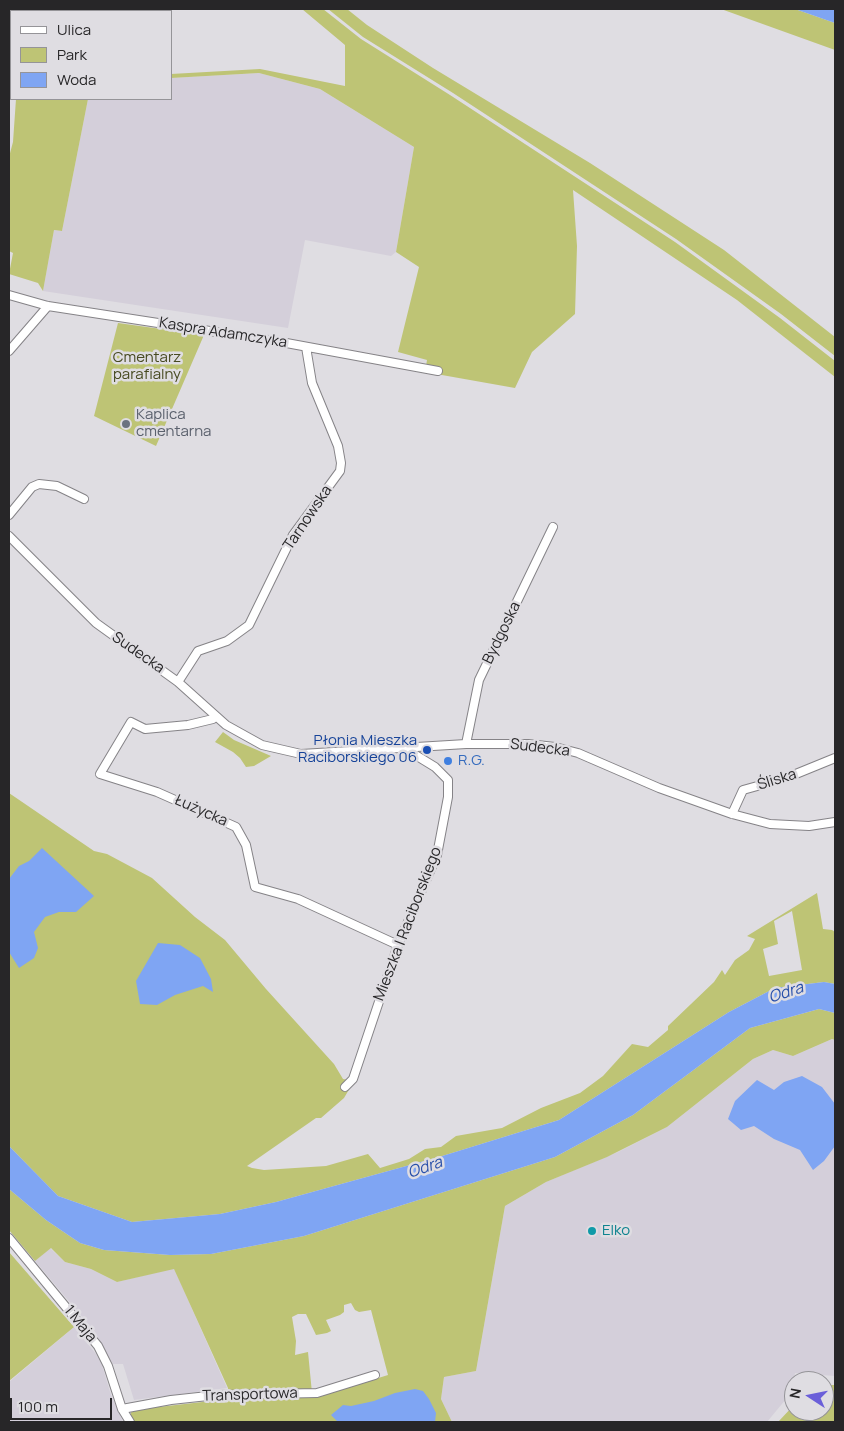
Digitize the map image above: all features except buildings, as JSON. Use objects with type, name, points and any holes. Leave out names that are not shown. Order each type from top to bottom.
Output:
[{"type":"street","name":"Kaspra Adamczyka","points":[[9,295],[48,306],[164,323],[438,371]]},
{"type":"street","points":[[9,351],[48,306]]},
{"type":"street","name":"Tarnowska","points":[[178,682],[198,651],[226,641],[249,625],[293,535],[340,471],[341,463],[338,446],[312,383],[306,347]]},
{"type":"street","points":[[9,515],[32,486],[39,484],[57,486],[84,499]]},
{"type":"street","name":"Bydgoska","points":[[466,744],[479,680],[553,527]]},
{"type":"street","name":"Sudecka","points":[[9,536],[96,623],[178,682],[226,725],[262,745],[302,754],[466,744],[528,744],[555,747],[578,753],[659,788],[732,814],[770,824],[809,826],[835,822]]},
{"type":"street","name":"Łużycka","points":[[216,716],[213,719],[188,725],[145,730],[131,722],[100,774],[156,792],[236,827],[246,845],[255,888],[298,899],[398,945]]},
{"type":"street","name":"Mieszka I Raciborskiego","points":[[345,1086],[353,1079],[398,945],[437,856],[448,797],[448,780],[435,766],[404,748]]},
{"type":"street","name":"Śliska","points":[[732,814],[743,790],[786,778],[835,758]]},
{"type":"street","name":"1 Maja","points":[[9,1238],[98,1346],[108,1366],[122,1409],[130,1422]]},
{"type":"street","name":"Transportowa","points":[[122,1409],[171,1400],[217,1395],[318,1393],[375,1374]]},
{"type":"shaded area","points":[[259,73],[320,89],[414,147],[396,252],[391,256],[305,240],[288,328],[43,291],[54,230],[62,231],[88,100],[172,100],[172,78]]},
{"type":"shaded area","points":[[832,1039],[835,1040],[835,1376],[834,1371],[784,1371],[784,1401],[767,1422],[452,1422],[441,1399],[444,1377],[476,1371],[505,1206],[546,1182],[618,1152],[667,1127],[753,1059],[773,1050],[793,1056]]},
{"type":"shaded area","points":[[50,1248],[65,1262],[91,1269],[117,1282],[174,1268],[227,1388],[134,1400],[123,1364],[113,1364],[95,1332],[35,1261]]},
{"type":"shaded area","points":[[74,1327],[96,1354],[102,1365],[111,1395],[123,1422],[9,1422],[9,1382]]},
{"type":"green space","points":[[302,9],[323,9],[361,39],[675,242],[780,318],[835,361],[835,377],[737,300],[573,190],[577,246],[575,314],[532,352],[515,388],[425,372],[427,360],[398,352],[419,267],[396,252],[414,147],[320,89],[259,73],[172,78],[172,74],[260,69],[345,86],[345,45]]},
{"type":"green space","points":[[328,9],[347,9],[367,25],[433,68],[590,163],[724,250],[835,337],[835,356],[781,314],[676,239],[453,93],[363,37]]},
{"type":"green space","points":[[721,9],[795,9],[835,23],[835,50]]},
{"type":"green space","points":[[16,100],[88,100],[62,231],[54,230],[43,291],[38,283],[9,274],[13,253],[9,251],[9,157],[13,142]]},
{"type":"green space","name":"Cmentarz parafialny","points":[[118,323],[204,335],[156,446],[94,416]]},
{"type":"green space","points":[[223,732],[234,740],[271,756],[254,766],[246,767],[233,752],[215,742]]},
{"type":"green space","points":[[9,793],[94,851],[107,854],[152,878],[195,917],[225,940],[266,989],[334,1064],[343,1079],[354,1081],[344,1098],[321,1118],[316,1118],[247,1166],[252,1168],[264,1170],[326,1166],[368,1154],[380,1168],[409,1159],[425,1149],[441,1147],[456,1136],[502,1128],[541,1108],[580,1093],[603,1076],[632,1044],[648,1047],[668,1030],[668,1026],[714,982],[722,970],[725,975],[735,960],[749,950],[755,939],[747,936],[817,893],[823,929],[835,932],[835,984],[824,982],[775,988],[729,1012],[559,1120],[439,1157],[276,1202],[220,1214],[132,1222],[58,1196],[9,1146]],"holes":[[[792,911],[802,970],[769,976],[763,949],[778,944],[774,921]]]},
{"type":"green space","points":[[819,1009],[835,1013],[835,1040],[832,1039],[793,1056],[773,1050],[753,1059],[667,1127],[607,1157],[546,1182],[505,1206],[476,1371],[444,1377],[441,1399],[452,1422],[134,1422],[130,1416],[132,1410],[229,1399],[228,1388],[174,1269],[117,1282],[91,1269],[65,1262],[51,1248],[35,1261],[9,1230],[9,1189],[46,1220],[80,1243],[104,1250],[170,1255],[211,1254],[304,1236],[555,1157],[633,1115],[750,1028]],"holes":[[[351,1303],[355,1310],[359,1312],[371,1310],[388,1375],[356,1385],[312,1393],[308,1352],[295,1355],[296,1341],[292,1317],[298,1314],[306,1314],[316,1335],[331,1331],[326,1320],[344,1312],[344,1305]]]},
{"type":"green space","points":[[9,1252],[74,1327],[9,1381]]},
{"type":"green space","points":[[835,1385],[835,1422],[778,1422],[784,1416],[784,1421],[834,1421]]},
{"type":"water","points":[[795,9],[835,9],[835,23]]},
{"type":"water","points":[[42,848],[94,896],[76,912],[59,912],[45,917],[34,932],[38,948],[34,958],[19,968],[9,952],[9,879],[19,866],[29,861]]},
{"type":"water","points":[[158,943],[180,945],[200,958],[211,979],[213,992],[203,986],[175,995],[157,1005],[140,1004],[136,981]]},
{"type":"water","name":"Odra","points":[[824,982],[835,984],[835,1013],[819,1009],[750,1028],[633,1115],[555,1157],[304,1236],[211,1254],[170,1255],[104,1250],[80,1243],[46,1220],[9,1189],[9,1146],[58,1196],[132,1222],[220,1214],[276,1202],[439,1157],[559,1120],[729,1012],[775,988]]},
{"type":"water","points":[[802,1076],[822,1087],[835,1104],[835,1146],[824,1161],[813,1170],[800,1150],[774,1139],[754,1126],[741,1130],[728,1119],[735,1101],[757,1080],[774,1090],[784,1082]]},
{"type":"water","points":[[415,1389],[423,1391],[429,1399],[436,1413],[435,1422],[338,1422],[331,1415],[343,1405],[351,1406],[374,1401],[395,1393]]},
{"type":"place","name":"Kaplica cmentarna","points":[[126,424]]},
{"type":"place","name":"Płonia Mieszka Raciborskiego 06","points":[[427,750]]},
{"type":"place","name":"R.G.","points":[[448,761]]},
{"type":"place","name":"Elko","points":[[592,1231]]}]
